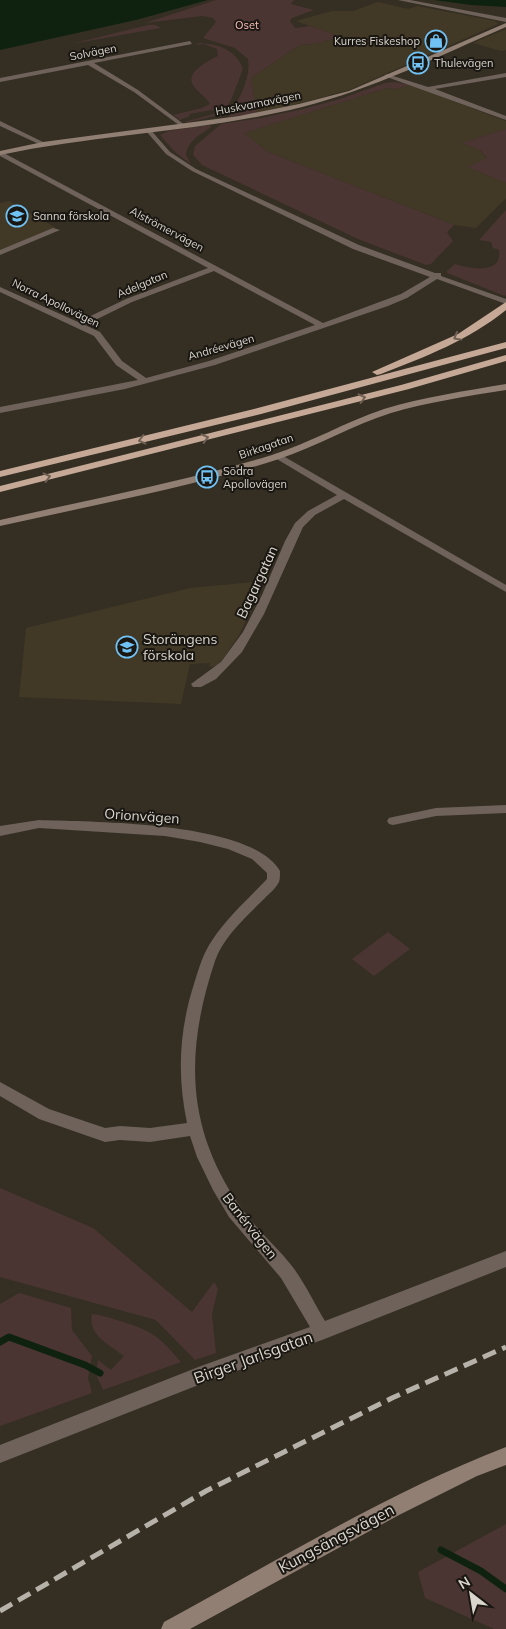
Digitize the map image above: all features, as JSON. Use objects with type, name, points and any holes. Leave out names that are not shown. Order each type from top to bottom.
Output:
[{"type":"highway","points":[[257,412],[349,383],[419,356],[452,341],[503,306]]},
{"type":"highway","points":[[0,474],[257,412],[506,345]]},
{"type":"highway","points":[[0,489],[395,389],[506,358]]},
{"type":"street","points":[[401,0],[506,20]]},
{"type":"street","name":"Huskvarnavägen","points":[[0,153],[43,144],[239,118],[300,106],[351,92],[506,25]]},
{"type":"street","name":"Solvägen","points":[[0,80],[190,43]]},
{"type":"street","points":[[89,63],[136,91],[183,126]]},
{"type":"street","points":[[389,75],[437,87],[506,112]]},
{"type":"street","points":[[389,75],[506,118]]},
{"type":"street","points":[[429,89],[506,75]]},
{"type":"street","points":[[495,113],[506,112]]},
{"type":"street","points":[[0,123],[43,144]]},
{"type":"street","points":[[148,130],[168,153],[194,170],[356,247],[438,276],[503,306]]},
{"type":"street","name":"Alströmervägen","points":[[0,153],[323,326]]},
{"type":"street","points":[[0,253],[56,230]]},
{"type":"street","name":"Adelgatan","points":[[79,325],[153,290],[215,268]]},
{"type":"street","name":"Andréevägen","points":[[0,410],[144,380],[212,362],[323,326],[404,296],[438,276]]},
{"type":"street","name":"Norra Apollovägen","points":[[0,289],[97,334],[119,363],[144,380]]},
{"type":"street","name":"Birkagatan","points":[[0,523],[215,475],[278,456],[349,425],[388,411],[436,399],[506,387]]},
{"type":"street","points":[[278,456],[506,589]]},
{"type":"street","name":"Bagargatan","points":[[197,684],[215,676],[254,624],[294,532],[301,522],[315,511],[344,496]]},
{"type":"street","points":[[495,583],[506,576]]},
{"type":"street","points":[[393,821],[436,812],[506,809]]},
{"type":"street","name":"Orionvägen","points":[[0,831],[19,826],[39,824],[170,832],[207,838],[237,846],[268,863],[274,871]]},
{"type":"street","name":"Banérvägen","points":[[274,871],[273,881],[230,928],[213,950],[193,1004],[187,1030],[185,1060],[187,1091],[195,1128],[217,1182],[236,1213],[287,1273],[322,1332]]},
{"type":"street","points":[[0,1088],[44,1114],[106,1135],[120,1133],[150,1135],[173,1133],[195,1128]]},
{"type":"street","name":"Birger Jarlsgatan","points":[[0,1454],[201,1375],[322,1332],[488,1268],[506,1259]]},
{"type":"street","name":"Kungsängsvägen","points":[[171,1629],[392,1508],[472,1469],[506,1456]]},
{"type":"shaded area","points":[[0,0],[208,0],[136,20],[0,50]]},
{"type":"shaded area","points":[[434,0],[506,0],[506,7],[471,5]]},
{"type":"shaded area","points":[[378,2],[408,9],[417,6],[495,21],[498,24],[349,90],[257,113],[251,78],[299,45],[313,44],[340,37],[296,21],[332,11],[353,11]]},
{"type":"shaded area","points":[[506,29],[506,50],[501,51],[473,43]]},
{"type":"shaded area","points":[[410,85],[506,121],[506,129],[463,143],[480,150],[487,159],[469,167],[506,183],[506,198],[476,228],[454,225],[268,152],[243,133],[387,88],[396,89]]},
{"type":"shaded area","name":"Sanna förskola","points":[[9,201],[56,228],[0,250],[0,203]]},
{"type":"shaded area","name":"Storängens förskola","points":[[265,581],[239,635],[218,666],[209,667],[210,663],[190,664],[181,704],[19,697],[26,628],[190,588]]},
{"type":"green space","name":"Oset","points":[[216,0],[294,0],[291,4],[314,10],[292,18],[290,21],[295,28],[310,26],[341,37],[313,44],[299,45],[251,78],[257,113],[229,117],[246,82],[248,59],[235,48],[203,38],[216,22],[213,18],[202,16],[145,23]]},
{"type":"green space","points":[[148,25],[155,25],[161,28],[71,44]]},
{"type":"green space","points":[[199,43],[213,45],[226,49],[236,57],[243,69],[231,100],[223,114],[184,122],[221,112],[212,110],[189,114],[190,116],[180,120],[173,115],[202,108],[210,104],[193,86],[192,78],[196,70],[218,56],[217,49],[204,44],[195,45]]},
{"type":"green space","points":[[395,82],[410,85],[396,89],[387,88],[244,133],[268,152],[454,225],[447,232],[453,241],[431,264],[426,265],[358,239],[202,165],[193,155],[195,146],[221,124],[303,109],[340,99],[385,83]]},
{"type":"green space","points":[[210,125],[211,127],[195,138],[189,145],[186,155],[191,164],[176,153],[160,135],[169,131]]},
{"type":"green space","points":[[506,129],[506,183],[468,167],[487,158],[480,150],[462,143]]},
{"type":"green space","points":[[506,210],[506,295],[447,273],[455,264],[484,268],[491,267],[496,263],[499,258],[499,250],[493,248],[491,242],[479,240]]},
{"type":"green space","points":[[388,932],[410,949],[374,976],[352,959]]},
{"type":"green space","points":[[0,1188],[93,1228],[192,1312],[214,1282],[218,1289],[212,1314],[216,1353],[195,1360],[156,1320],[0,1277]]},
{"type":"green space","points":[[19,1293],[71,1308],[72,1330],[92,1356],[88,1378],[92,1393],[0,1426],[0,1304]]},
{"type":"green space","points":[[92,1314],[131,1324],[147,1331],[161,1340],[181,1362],[103,1390],[96,1374],[98,1360],[111,1370],[124,1356],[96,1334],[91,1321]]},
{"type":"green space","points":[[506,1524],[506,1629],[494,1629],[425,1598],[418,1572]]},
{"type":"waterway","points":[[0,1342],[9,1337],[85,1365],[100,1373]]},
{"type":"waterway","points":[[441,1550],[481,1571],[506,1589]]},
{"type":"railway","points":[[0,1611],[206,1491],[392,1398],[506,1347]]},
{"type":"place","name":"Kurres Fiskeshop","points":[[436,41]]},
{"type":"place","name":"Thulevägen","points":[[418,63]]},
{"type":"place","name":"Sanna förskola","points":[[17,216]]},
{"type":"place","name":"Södra Apollovägen","points":[[207,477]]},
{"type":"place","name":"Storängens förskola","points":[[127,647]]}]
